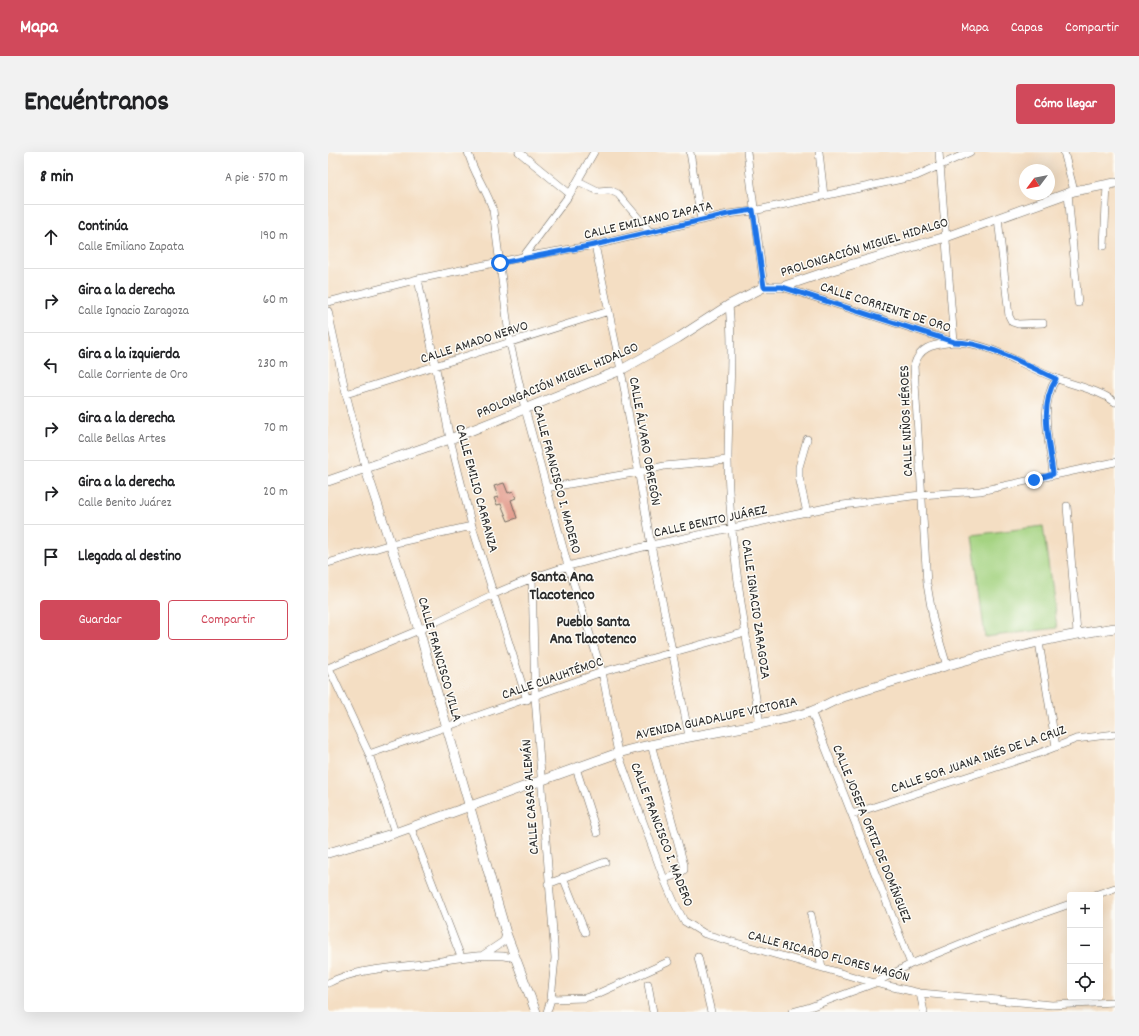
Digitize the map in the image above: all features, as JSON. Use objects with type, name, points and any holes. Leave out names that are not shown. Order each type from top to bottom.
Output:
[{"type":"street","name":"CALLE FRANCISCO I. MADERO","points":[[468,152],[470,161],[489,198],[493,210],[510,343],[525,409],[568,566],[602,672],[618,753],[664,879],[684,921]]},
{"type":"street","points":[[519,152],[570,194]]},
{"type":"street","points":[[523,257],[570,194],[594,152]]},
{"type":"street","points":[[690,152],[701,220]]},
{"type":"street","points":[[747,152],[753,210],[764,287]]},
{"type":"street","points":[[819,152],[824,196]]},
{"type":"street","points":[[939,152],[954,342]]},
{"type":"street","name":"CALLE EMILIANO ZAPATA","points":[[328,302],[418,279],[523,257],[594,245],[701,220],[916,176],[970,152]]},
{"type":"street","points":[[1064,152],[1071,192],[1078,303]]},
{"type":"street","points":[[578,181],[598,191],[610,190],[618,194],[650,232]]},
{"type":"street","points":[[1104,246],[1111,184]]},
{"type":"street","name":"PROLONGACIÓN MIGUEL HIDALGO","points":[[328,481],[366,470],[450,439],[621,370],[678,338],[729,305],[764,287],[782,287],[829,270],[946,237],[1071,192],[1111,184]]},
{"type":"street","points":[[998,218],[1009,316],[1012,322],[1018,324],[1043,324]]},
{"type":"street","name":"CALLE ÁLVARO OBREGÓN","points":[[594,245],[621,370],[651,545],[689,736]]},
{"type":"street","name":"CALLE EMILIO CARRANZA","points":[[418,279],[437,367],[450,439],[472,526],[526,700]]},
{"type":"street","name":"CALLE CORRIENTE DE ORO","points":[[782,287],[954,342],[965,342],[982,346],[1056,379],[1089,389],[1115,402]]},
{"type":"street","name":"CALLE IGNACIO ZARAGOZA","points":[[729,305],[732,333],[728,460],[732,529],[760,724]]},
{"type":"street","name":"CALLE FRANCISCO VILLA","points":[[328,311],[346,394],[366,470],[419,630],[506,933],[536,1012]]},
{"type":"street","name":"CALLE AMADO NERVO","points":[[346,394],[437,367],[609,311]]},
{"type":"street","name":"CALLE NIÑOS HÉROES","points":[[947,666],[932,612],[927,584],[920,495],[914,366],[917,356],[924,349],[954,342]]},
{"type":"street","points":[[1053,474],[1046,418],[1046,402],[1050,388],[1056,379]]},
{"type":"street","points":[[807,439],[799,467],[799,477],[807,513]]},
{"type":"street","points":[[546,488],[639,472],[664,466],[728,460]]},
{"type":"street","name":"CALLE BENITO JUÁREZ","points":[[328,668],[419,630],[494,594],[532,578],[568,566],[651,545],[732,529],[834,506],[920,495],[980,491],[1053,474],[1115,462]]},
{"type":"street","points":[[1066,506],[1077,633]]},
{"type":"street","points":[[328,563],[391,544],[472,526]]},
{"type":"street","name":"CALLE CASAS ALEMÁN","points":[[532,578],[535,697],[548,884],[555,958],[551,999],[547,1012]]},
{"type":"street","name":"AVENIDA GUADALUPE VICTORIA","points":[[328,853],[395,834],[469,805],[618,753],[689,736],[760,724],[811,711],[840,698],[947,666],[1077,633],[1115,628]]},
{"type":"street","name":"CALLE CUAUHTÉMOC","points":[[369,754],[446,726],[535,697],[602,672],[746,632]]},
{"type":"street","points":[[1039,642],[1056,747]]},
{"type":"street","points":[[328,668],[369,754],[395,834]]},
{"type":"street","name":"CALLE JOSEFA ORTIZ DE DOMÍNGUEZ","points":[[811,711],[911,964]]},
{"type":"street","name":"CALLE SOR JUANA INÉS DE LA CRUZ","points":[[852,814],[1056,747],[1076,739],[1115,734]]},
{"type":"street","points":[[651,744],[684,865],[684,870],[679,874],[664,879]]},
{"type":"street","points":[[576,768],[597,834]]},
{"type":"street","points":[[411,828],[461,957]]},
{"type":"street","points":[[548,884],[605,862]]},
{"type":"street","points":[[563,877],[585,932]]},
{"type":"street","points":[[1103,892],[1115,888]]},
{"type":"street","points":[[792,1012],[812,1010],[875,983],[911,964],[987,933],[1067,905]]},
{"type":"street","points":[[812,915],[822,967]]},
{"type":"street","name":"CALLE RICARDO FLORES MAGÓN","points":[[684,921],[705,934],[875,983],[920,993],[1052,1005],[1115,1002]]},
{"type":"street","points":[[481,956],[504,941],[506,933]]},
{"type":"street","points":[[328,983],[340,978],[370,970],[461,957],[506,956],[515,958]]},
{"type":"street","points":[[698,957],[711,1012]]},
{"type":"street","points":[[551,999],[585,998],[668,962]]},
{"type":"street","points":[[648,984],[653,1012]]},
{"type":"street","points":[[920,993],[924,1012]]},
{"type":"green space","points":[[1043,526],[1057,628],[985,637],[972,535]]},
{"type":"building","points":[[504,483],[508,493],[513,491],[516,498],[511,500],[517,518],[508,521],[501,504],[497,505],[494,498],[498,497],[494,486]]},
{"type":"district","name":"Santa Ana Tlacotenco","points":[[562,584]]},
{"type":"district","name":"Pueblo Santa Ana Tlacotenco","points":[[593,630]]},
{"type":"route","points":[[500,263],[523,257],[594,245],[728,214],[753,210],[764,287],[782,287],[954,342],[965,342],[982,346],[1056,379],[1050,388],[1046,402],[1046,418],[1053,474],[1034,480]]}]
